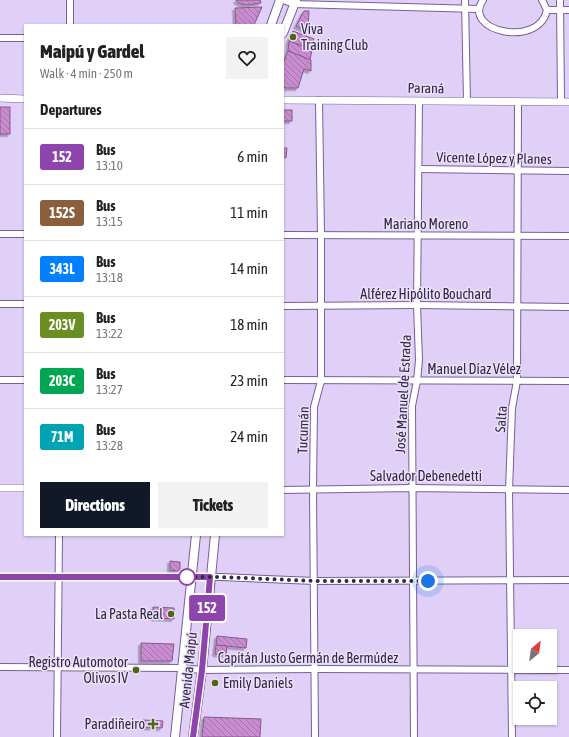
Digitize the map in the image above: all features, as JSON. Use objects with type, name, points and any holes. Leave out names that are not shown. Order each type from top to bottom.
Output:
[{"type":"main road","points":[[270,24],[280,0]]},
{"type":"main road","points":[[284,30],[295,2]]},
{"type":"main road","name":"Avenida Maipú","points":[[175,737],[196,536]]},
{"type":"main road","name":"Avenida Maipú","points":[[193,737],[202,670],[215,536]]},
{"type":"street","points":[[70,0],[70,24]]},
{"type":"street","points":[[283,0],[295,2],[479,9]]},
{"type":"street","points":[[465,0],[466,101]]},
{"type":"street","points":[[483,0],[479,9],[480,16],[484,22],[489,27],[506,32],[524,31],[535,28],[544,20],[547,10],[542,0]]},
{"type":"street","points":[[560,0],[560,102]]},
{"type":"street","points":[[547,10],[569,10]]},
{"type":"street","points":[[0,38],[24,38]]},
{"type":"street","points":[[0,98],[24,99]]},
{"type":"street","name":"Paraná","points":[[284,100],[569,102]]},
{"type":"street","name":"Tucumán","points":[[315,737],[315,581],[313,489],[314,407],[320,381],[321,235],[319,100]]},
{"type":"street","name":"José Manuel de Estrada","points":[[414,737],[412,406],[419,360],[417,305],[419,169],[418,101]]},
{"type":"street","name":"Salta","points":[[512,737],[509,490],[512,408],[517,381],[518,102]]},
{"type":"street","name":"Vicente López y Planes","points":[[419,169],[569,171]]},
{"type":"street","points":[[0,234],[24,234]]},
{"type":"street","name":"Mariano Moreno","points":[[284,235],[569,236]]},
{"type":"street","points":[[0,304],[24,304]]},
{"type":"street","name":"Alférez Hipólito Bouchard","points":[[284,306],[417,305],[569,307]]},
{"type":"street","points":[[0,380],[24,380]]},
{"type":"street","name":"Manuel Díaz Vélez","points":[[284,380],[569,381]]},
{"type":"street","points":[[0,488],[24,488]]},
{"type":"street","name":"Salvador Debenedetti","points":[[284,490],[412,488],[569,490]]},
{"type":"street","points":[[57,737],[59,536]]},
{"type":"street","points":[[0,577],[210,577],[315,581],[569,580]]},
{"type":"street","name":"Capitán Justo Germán de Bermúdez","points":[[0,667],[182,668],[202,670],[569,670]]},
{"type":"building","points":[[236,0],[260,0],[261,3],[248,5],[241,4]]},
{"type":"building","points":[[262,7],[254,24],[236,24],[235,8]]},
{"type":"building","points":[[304,11],[309,11],[308,31],[296,26]]},
{"type":"building","points":[[293,31],[314,39],[310,49],[289,41]]},
{"type":"building","points":[[289,41],[312,50],[310,60],[288,51]]},
{"type":"building","points":[[288,51],[311,60],[311,71],[304,69],[298,88],[284,87],[284,61]]},
{"type":"building","points":[[0,107],[10,107],[10,134],[0,134]]},
{"type":"building","points":[[284,110],[292,110],[292,121],[284,121]]},
{"type":"building","points":[[284,148],[287,148],[286,158],[284,157]]},
{"type":"building","points":[[170,561],[180,562],[180,569],[178,571],[170,570]]},
{"type":"building","points":[[153,607],[174,608],[174,619],[153,618]]},
{"type":"building","points":[[217,636],[247,639],[246,648],[216,645]]},
{"type":"building","points":[[141,643],[174,644],[172,661],[141,661]]},
{"type":"building","points":[[216,645],[227,646],[226,655],[215,654]]},
{"type":"building","points":[[204,717],[261,719],[260,737],[202,737]]},
{"type":"building","name":"Paradiñeiro","points":[[143,720],[163,721],[162,728],[143,727]]},
{"type":"bus line","name":"152","points":[[0,577],[210,577],[202,670],[193,737]]},
{"type":"place","name":"Viva Training Club","points":[[293,37]]},
{"type":"place","name":"La Pasta Real","points":[[171,614]]},
{"type":"place","name":"Registro Automotor Olivos IV","points":[[136,670]]},
{"type":"place","name":"Emily Daniels","points":[[215,683]]},
{"type":"place","name":"Paradiñeiro","points":[[153,724]]},
{"type":"route","points":[[187,577],[184,577],[315,581],[428,581]]}]
